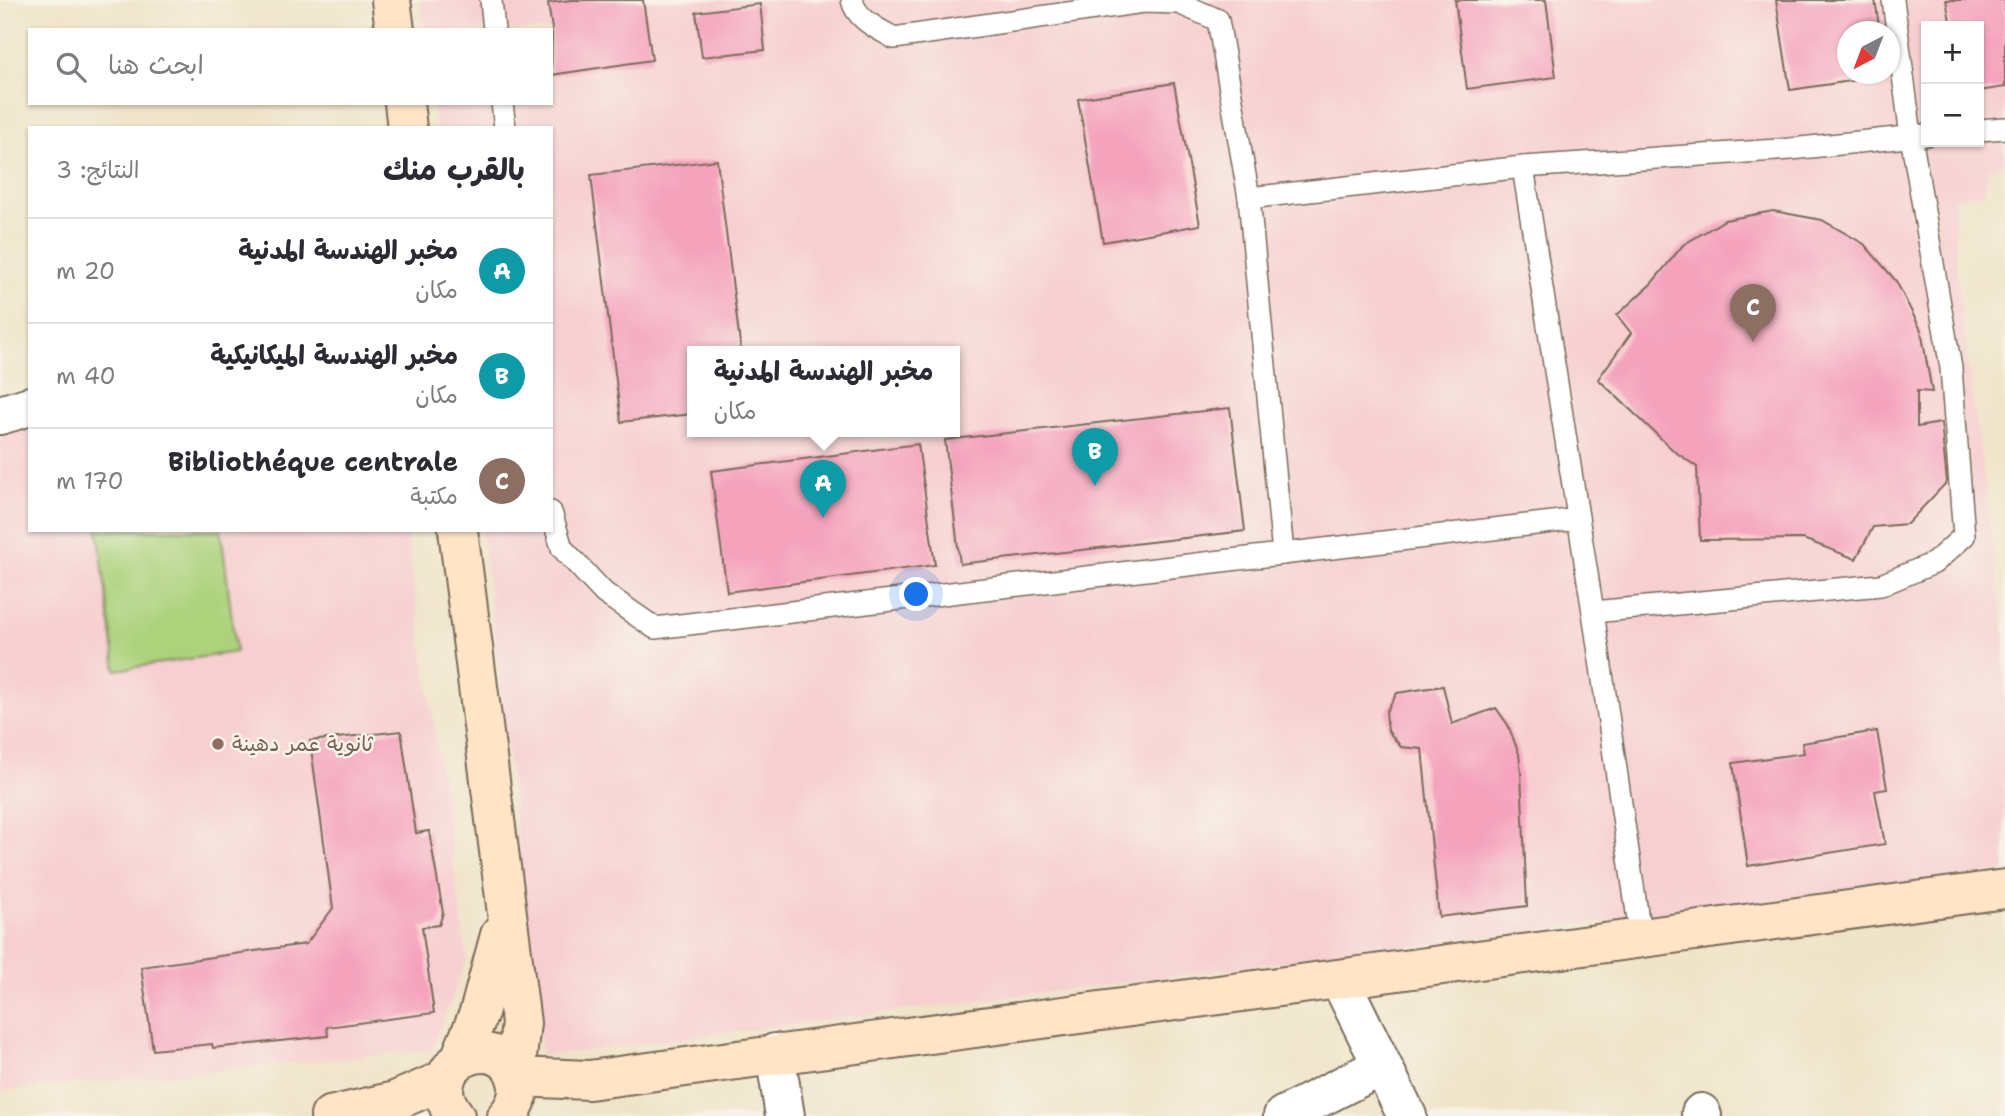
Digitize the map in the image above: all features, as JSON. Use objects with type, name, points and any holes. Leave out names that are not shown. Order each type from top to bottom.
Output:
[{"type":"street","points":[[391,0],[395,28]]},
{"type":"street","points":[[404,105],[407,126]]},
{"type":"street","points":[[0,415],[28,406]]},
{"type":"street","points":[[458,532],[521,1023],[513,1100]]},
{"type":"street","points":[[513,1100],[536,1105],[589,1080],[775,1053],[1641,940],[2001,898]]},
{"type":"street","points":[[455,1116],[445,1099],[453,1069],[488,986],[506,909]]},
{"type":"street","points":[[1340,980],[1407,1116]]},
{"type":"street","points":[[330,1116],[395,1101],[480,1053],[501,1058],[513,1100]]},
{"type":"street","points":[[775,1053],[785,1116]]},
{"type":"street","points":[[1283,1116],[1381,1067]]},
{"type":"street","points":[[336,1115],[350,1116]]},
{"type":"lane","points":[[491,0],[494,28]]},
{"type":"lane","points":[[852,0],[872,26],[894,37],[1143,1],[1179,3],[1218,20],[1249,198],[1283,554]]},
{"type":"lane","points":[[1593,612],[1881,585],[1934,564],[1964,536],[1951,368],[1918,135],[1893,0]]},
{"type":"lane","points":[[502,105],[505,126]]},
{"type":"lane","points":[[1984,130],[2005,128]]},
{"type":"lane","points":[[1249,198],[1523,167],[1791,149],[1918,135]]},
{"type":"lane","points":[[1523,167],[1641,940]]},
{"type":"lane","points":[[553,519],[562,548],[604,593],[656,628],[1578,519]]},
{"type":"shaded area","points":[[421,0],[2005,0],[2005,166],[1987,169],[1985,192],[1954,199],[1957,277],[2005,639],[2005,871],[542,1056],[482,532],[553,532],[553,126],[436,126],[433,105],[553,105],[553,28],[424,28]]},
{"type":"shaded area","name":"ثانوية عمر دهينة","points":[[28,423],[28,532],[406,532],[467,958],[432,1050],[0,1091],[0,431]]},
{"type":"green space","points":[[98,532],[221,532],[236,652],[116,670]]},
{"type":"building","points":[[571,0],[643,0],[652,60],[553,75],[553,28],[548,3]]},
{"type":"building","points":[[1455,0],[1546,0],[1556,77],[1467,89]]},
{"type":"building","points":[[1776,0],[1875,0],[1878,21],[1837,21],[1837,83],[1790,90]]},
{"type":"building","points":[[1946,0],[2005,0],[2005,87],[1984,90],[1984,21],[1950,21]]},
{"type":"building","points":[[760,4],[765,50],[702,57],[696,12]]},
{"type":"building","points":[[1174,83],[1200,225],[1103,242],[1078,99]]},
{"type":"building","points":[[717,160],[740,346],[687,346],[687,415],[621,422],[591,175]]},
{"type":"building","points":[[1773,211],[1822,220],[1864,244],[1896,281],[1921,330],[1932,392],[1917,391],[1917,427],[1941,423],[1947,482],[1907,524],[1873,527],[1856,559],[1803,539],[1700,540],[1697,467],[1674,451],[1598,379],[1631,333],[1617,315],[1652,283],[1683,245],[1725,220]]},
{"type":"building","points":[[1230,408],[1245,531],[960,564],[945,440]]},
{"type":"building","points":[[918,444],[935,565],[727,592],[711,471]]},
{"type":"building","points":[[1443,686],[1452,724],[1496,708],[1508,725],[1519,754],[1521,773],[1527,906],[1439,917],[1422,749],[1401,747],[1388,731],[1386,712],[1397,693]]},
{"type":"building","points":[[401,731],[416,833],[429,831],[443,913],[439,925],[422,927],[434,1013],[327,1027],[328,1036],[213,1048],[212,1044],[153,1050],[141,967],[306,944],[333,908],[310,741]]},
{"type":"building","points":[[1877,731],[1887,789],[1875,791],[1885,844],[1748,866],[1733,763],[1804,753],[1802,743]]},
{"type":"place","name":"Bibliothéque centrale","points":[[1753,342]]},
{"type":"place","name":"مخبر الهندسة الميكانيكية","points":[[1095,486]]},
{"type":"place","name":"مخبر الهندسة المدنية","points":[[823,518]]},
{"type":"place","name":"ثانوية عمر دهينة","points":[[218,744]]}]
